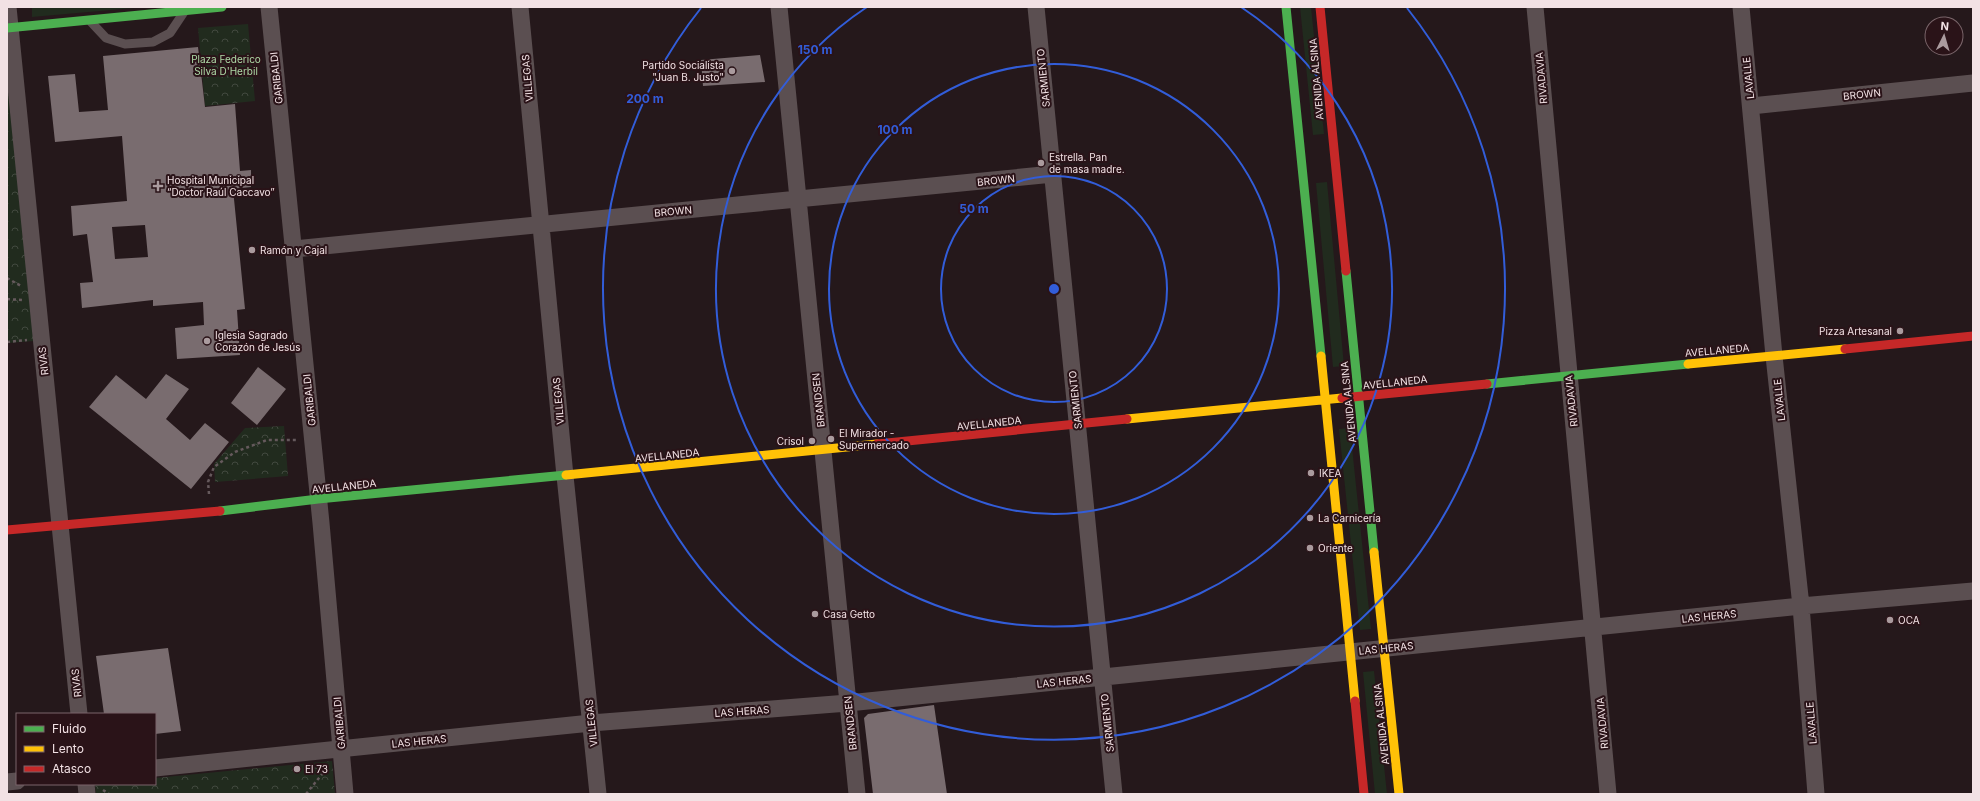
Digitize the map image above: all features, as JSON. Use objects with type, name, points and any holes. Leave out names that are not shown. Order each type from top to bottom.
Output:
[{"type":"street","name":"RIVAS","points":[[8,7],[8,28],[79,713]]},
{"type":"street","points":[[8,28],[222,7]]},
{"type":"street","name":"GARIBALDI","points":[[269,7],[294,249],[345,794]]},
{"type":"street","name":"VILLEGAS","points":[[520,7],[565,476],[598,794]]},
{"type":"street","name":"BRANDSEN","points":[[779,7],[857,794]]},
{"type":"street","name":"SARMIENTO","points":[[1036,7],[1114,794]]},
{"type":"street","points":[[1286,7],[1305,161],[1325,400],[1364,794]]},
{"type":"street","name":"AVENIDA ALSINA","points":[[1320,7],[1332,158],[1399,794]]},
{"type":"street","name":"RIVADAVIA","points":[[1535,7],[1594,628],[1608,794]]},
{"type":"street","name":"LAVALLE","points":[[1741,7],[1774,356],[1801,606],[1816,794]]},
{"type":"street","name":"BROWN","points":[[1751,106],[1973,83]]},
{"type":"street","name":"BROWN","points":[[294,249],[541,223],[798,200],[1053,174]]},
{"type":"street","name":"AVELLANEDA","points":[[7,530],[211,512],[1358,396],[1973,336]]},
{"type":"street","name":"LAS HERAS","points":[[156,768],[591,723],[848,703],[1801,606],[1973,591]]},
{"type":"lane","points":[[89,20],[106,38],[125,44],[153,42],[170,33],[185,11]]},
{"type":"path","points":[[7,299],[28,300]]},
{"type":"path","points":[[211,512],[208,482],[214,468],[235,452],[267,440],[290,440]]},
{"type":"path","points":[[306,794],[341,749]]},
{"type":"green space","points":[[32,7],[145,7],[32,17]]},
{"type":"green space","points":[[1300,7],[1311,7],[1324,134],[1313,135]]},
{"type":"green space","name":"Plaza Federico Silva D'Herbil","points":[[248,24],[255,101],[205,106],[198,28]]},
{"type":"green space","points":[[7,69],[34,341],[7,343]]},
{"type":"green space","points":[[1327,182],[1344,366],[1333,367],[1316,183]]},
{"type":"green space","points":[[284,426],[288,476],[215,482],[214,464],[245,428]]},
{"type":"green space","points":[[1350,428],[1371,629],[1360,630],[1339,429]]},
{"type":"green space","points":[[1374,671],[1387,794],[1375,794],[1363,672]]},
{"type":"green space","points":[[332,761],[335,794],[96,794],[95,785],[156,785],[156,778]]},
{"type":"building","name":"Hospital Municipal “Doctor Raúl Caccavo”","points":[[198,47],[205,107],[235,104],[240,171],[251,170],[251,187],[233,189],[245,309],[237,310],[240,355],[177,359],[175,328],[204,325],[203,302],[153,306],[153,300],[82,308],[80,283],[93,282],[87,234],[73,236],[71,206],[127,201],[122,136],[55,142],[48,76],[75,74],[79,112],[108,110],[103,56]],"holes":[[[145,225],[148,257],[115,259],[112,227]]]},
{"type":"building","name":"Partido Socialista \"Juan B. Justo\"","points":[[760,55],[765,82],[703,86],[701,60]]},
{"type":"building","points":[[258,367],[286,389],[257,425],[231,403]]},
{"type":"building","points":[[166,374],[189,389],[166,419],[190,440],[205,423],[229,442],[191,489],[89,407],[116,375],[146,399]]},
{"type":"building","points":[[168,648],[181,731],[156,734],[156,713],[104,713],[96,656]]},
{"type":"building","points":[[934,705],[947,794],[873,794],[864,718],[868,714]]},
{"type":"traffic: fast","points":[[7,28],[222,7]]},
{"type":"traffic: fast","points":[[1286,7],[1321,356]]},
{"type":"traffic: fast","points":[[1346,271],[1374,552]]},
{"type":"traffic: fast","points":[[1487,384],[1688,364]]},
{"type":"traffic: fast","points":[[220,511],[318,499],[566,475]]},
{"type":"traffic: slow","points":[[1688,364],[1845,349]]},
{"type":"traffic: slow","points":[[1321,356],[1355,701]]},
{"type":"traffic: slow","points":[[1127,419],[1342,398]]},
{"type":"traffic: slow","points":[[566,475],[877,444]]},
{"type":"traffic: slow","points":[[1374,552],[1399,794]]},
{"type":"traffic: jam","points":[[1320,7],[1346,271]]},
{"type":"traffic: jam","points":[[1845,349],[1973,336]]},
{"type":"traffic: jam","points":[[1342,398],[1487,384]]},
{"type":"traffic: jam","points":[[877,444],[1127,419]]},
{"type":"traffic: jam","points":[[7,530],[220,511]]},
{"type":"traffic: jam","points":[[1355,701],[1364,794]]},
{"type":"place","name":"Partido Socialista \"Juan B. Justo\"","points":[[732,71]]},
{"type":"place","name":"Estrella. Pan de masa madre.","points":[[1041,163]]},
{"type":"place","name":"Hospital Municipal “Doctor Raúl Caccavo”","points":[[158,186]]},
{"type":"place","name":"Ramón y Cajal","points":[[252,250]]},
{"type":"place","name":"Pizza Artesanal","points":[[1900,331]]},
{"type":"place","name":"Iglesia Sagrado Corazón de Jesús","points":[[207,341]]},
{"type":"place","name":"El Mirador - Supermercado","points":[[831,439]]},
{"type":"place","name":"Crisol","points":[[812,441]]},
{"type":"place","name":"IKEA","points":[[1311,473]]},
{"type":"place","name":"La Carnicería","points":[[1310,518]]},
{"type":"place","name":"Oriente","points":[[1310,548]]},
{"type":"place","name":"Casa Getto","points":[[815,614]]},
{"type":"place","name":"OCA","points":[[1890,620]]},
{"type":"place","name":"El 73","points":[[297,769]]}]
